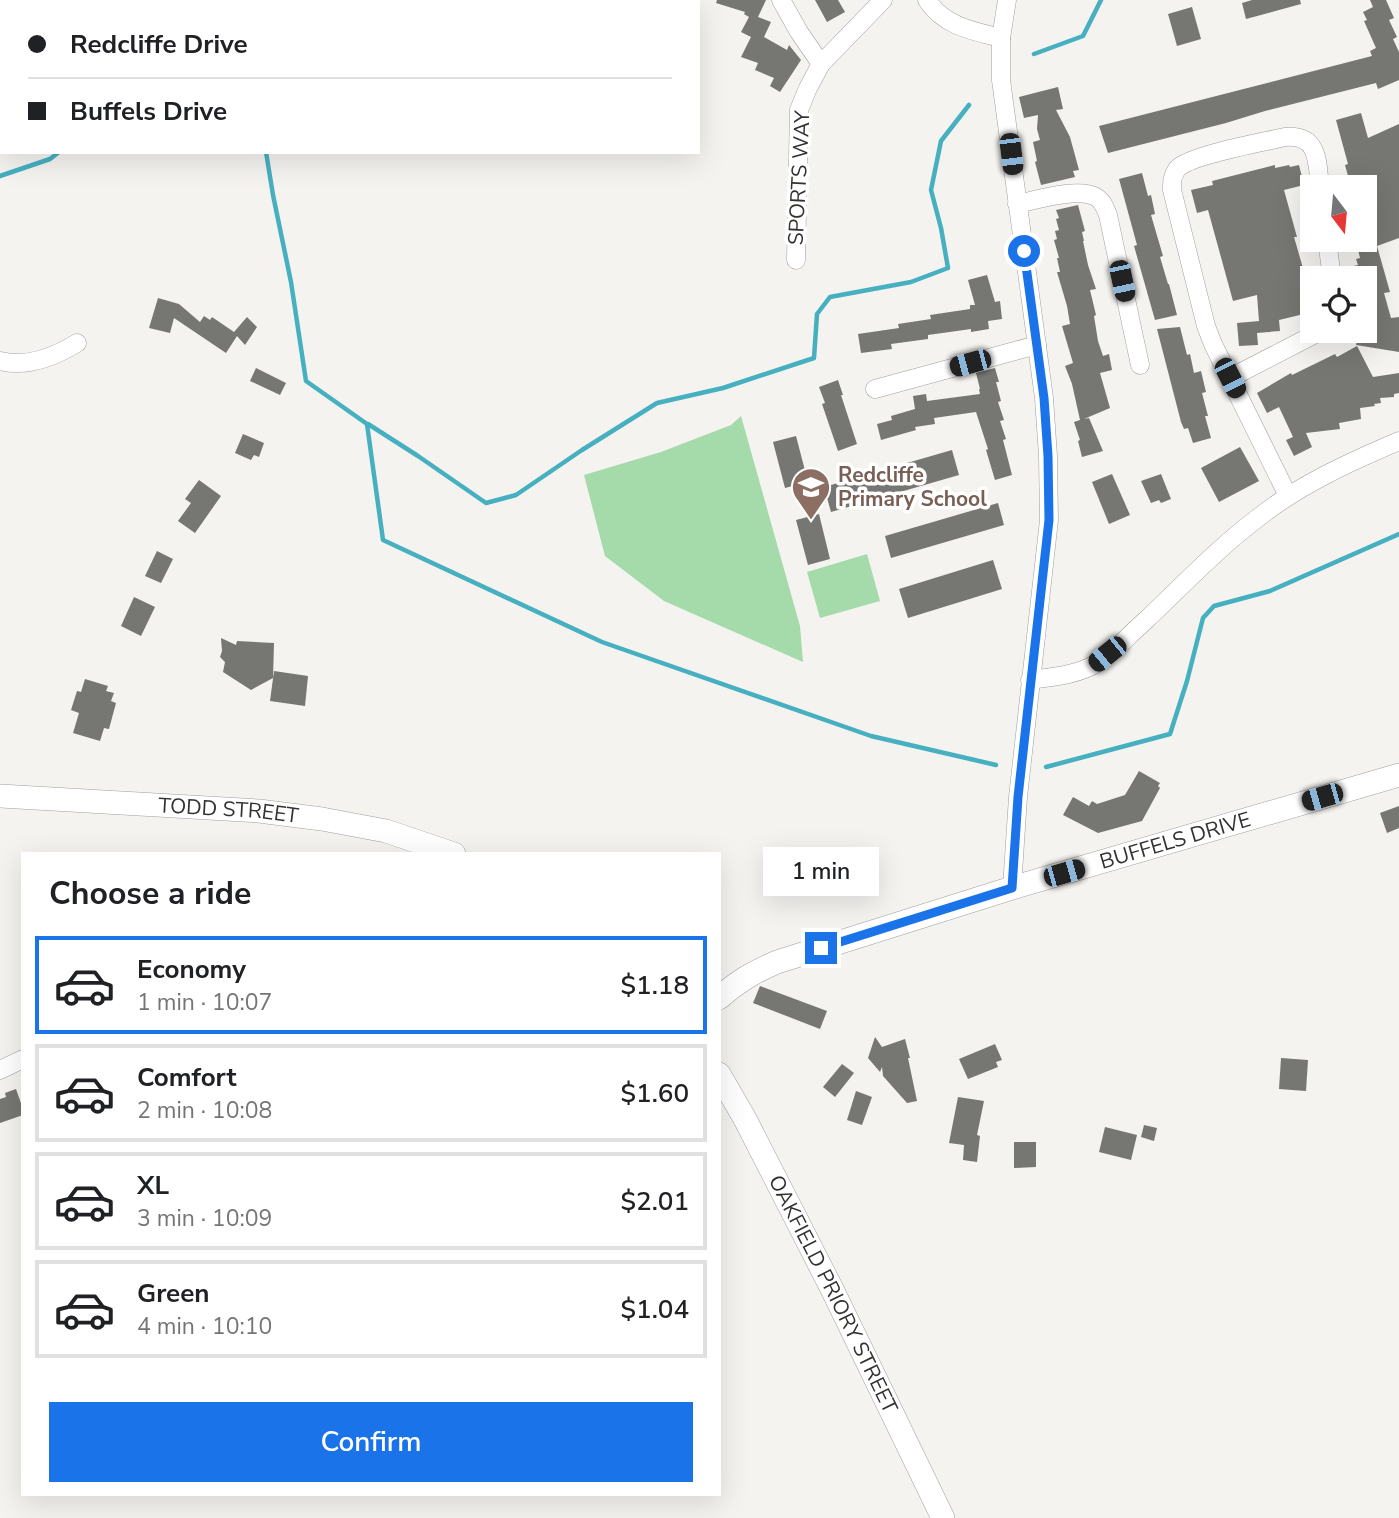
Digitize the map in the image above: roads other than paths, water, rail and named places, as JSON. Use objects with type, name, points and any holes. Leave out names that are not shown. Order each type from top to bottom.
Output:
[{"type":"street","points":[[781,0],[821,64]]},
{"type":"street","name":"SPORTS WAY","points":[[796,260],[799,110],[821,64],[883,0]]},
{"type":"street","points":[[927,0],[949,23],[1001,38]]},
{"type":"street","points":[[1007,0],[1001,38],[1001,80],[1044,398],[1049,520],[1018,797],[1012,888]]},
{"type":"street","points":[[1288,496],[1217,354],[1206,326],[1172,190],[1172,178],[1177,169],[1200,158],[1296,136],[1311,144],[1318,175]]},
{"type":"street","points":[[1017,204],[1083,193],[1103,202],[1140,365]]},
{"type":"street","points":[[1230,378],[1300,342]]},
{"type":"street","points":[[0,361],[12,364],[34,362],[59,354],[77,343]]},
{"type":"street","points":[[876,389],[1037,345]]},
{"type":"street","points":[[1030,680],[1076,672],[1096,664],[1258,517],[1288,496],[1361,457],[1399,441]]},
{"type":"street","name":"BUFFELS DRIVE","points":[[721,996],[753,972],[778,961],[1012,888],[1399,775]]},
{"type":"street","name":"TODD STREET","points":[[0,796],[259,811],[386,831],[430,849]]},
{"type":"street","points":[[0,1070],[21,1060]]},
{"type":"street","name":"OAKFIELD PRIORY STREET","points":[[721,1077],[833,1291],[943,1518]]},
{"type":"waterway","points":[[1034,54],[1083,36],[1101,0]]},
{"type":"waterway","points":[[368,424],[486,503],[516,495],[657,403],[723,388],[814,358],[817,314],[830,297],[911,282],[948,268],[931,190],[941,141],[969,105]]},
{"type":"waterway","points":[[0,176],[50,159],[56,154]]},
{"type":"waterway","points":[[266,154],[291,282],[306,381],[367,424],[383,540],[602,642],[871,736],[996,765]]},
{"type":"waterway","points":[[1046,767],[1170,734],[1203,618],[1214,606],[1270,591],[1399,534]]},
{"type":"place","name":"Redcliffe Primary School","points":[[811,521]]}]
